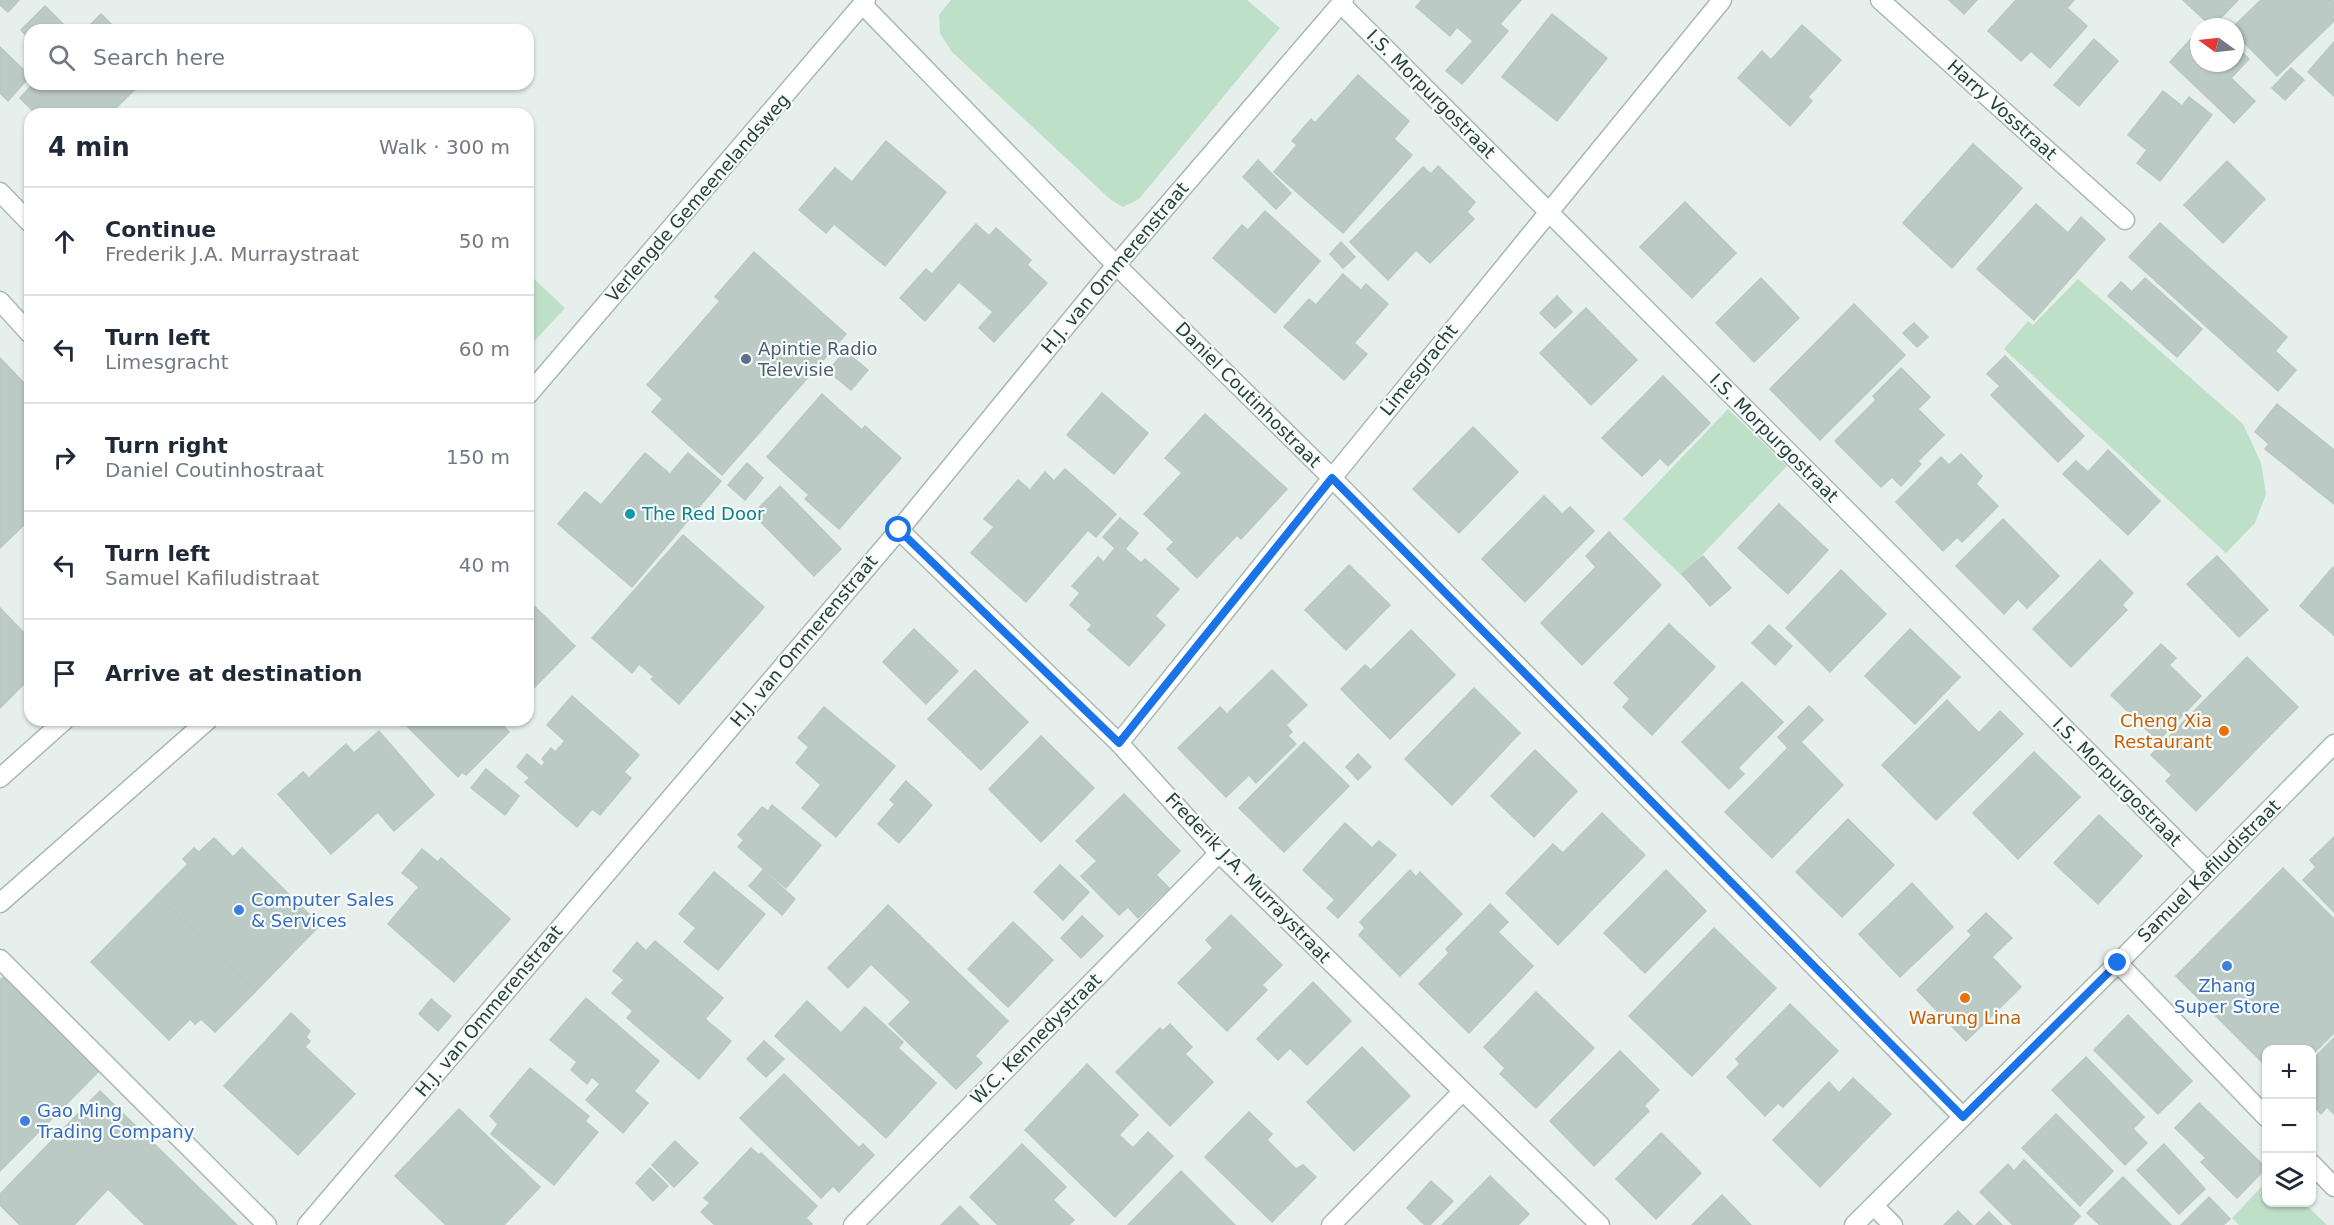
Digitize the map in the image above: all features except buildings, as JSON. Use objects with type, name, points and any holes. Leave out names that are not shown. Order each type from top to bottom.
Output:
[{"type":"street","name":"Limesgracht","points":[[1119,743],[1722,0]]},
{"type":"street","name":"Harry Vosstraat","points":[[1880,0],[2125,220]]},
{"type":"street","name":"I.S. Morpurgostraat","points":[[1343,2],[1548,212],[2207,871]]},
{"type":"street","name":"H.J. van Ommerenstraat","points":[[307,1225],[899,530],[1116,265],[1343,2]]},
{"type":"street","name":"Daniel Coutinhostraat","points":[[865,3],[1116,265],[1332,478],[1963,1117]]},
{"type":"street","name":"Verlengde Gemeenelandsweg","points":[[534,388],[865,3]]},
{"type":"street","points":[[0,192],[24,217]]},
{"type":"street","points":[[0,301],[24,327]]},
{"type":"street","name":"Frederik J.A. Murraystraat","points":[[899,530],[1119,743],[1219,853],[1600,1225]]},
{"type":"street","points":[[0,778],[58,726]]},
{"type":"street","points":[[0,903],[201,726]]},
{"type":"street","name":"Samuel Kafiludistraat","points":[[1854,1225],[2118,963],[2334,744]]},
{"type":"street","name":"W.C. Kennedystraat","points":[[853,1225],[1219,853]]},
{"type":"street","points":[[0,959],[267,1225]]},
{"type":"street","points":[[2118,963],[2262,1113]]},
{"type":"street","points":[[1331,1225],[1462,1092]]},
{"type":"street","points":[[2316,1168],[2334,1187]]},
{"type":"street","points":[[1874,1206],[1893,1225]]},
{"type":"green space","points":[[951,0],[1247,0],[1280,28],[1139,199],[1123,207],[1111,200],[951,51],[940,33],[939,15]]},
{"type":"green space","points":[[534,279],[565,308],[534,342]]},
{"type":"green space","points":[[2078,279],[2243,424],[2261,463],[2266,494],[2255,523],[2226,553],[2004,349],[2028,321],[2033,325]]},
{"type":"green space","points":[[1728,409],[1787,466],[1682,576],[1623,519]]},
{"type":"green space","points":[[2262,1186],[2262,1207],[2308,1207],[2327,1225],[2239,1225],[2232,1218]]},
{"type":"place","name":"Apintie Radio Televisie","points":[[746,359]]},
{"type":"place","name":"The Red Door","points":[[630,514]]},
{"type":"place","name":"Cheng Xia Restaurant","points":[[2224,731]]},
{"type":"place","name":"Computer Sales & Services","points":[[239,910]]},
{"type":"place","name":"Zhang Super Store","points":[[2227,966]]},
{"type":"place","name":"Warung Lina","points":[[1965,998]]},
{"type":"place","name":"Gao Ming Trading Company","points":[[25,1121]]},
{"type":"route","points":[[899,530],[1119,743],[1332,478],[1963,1117],[2118,963]]}]
